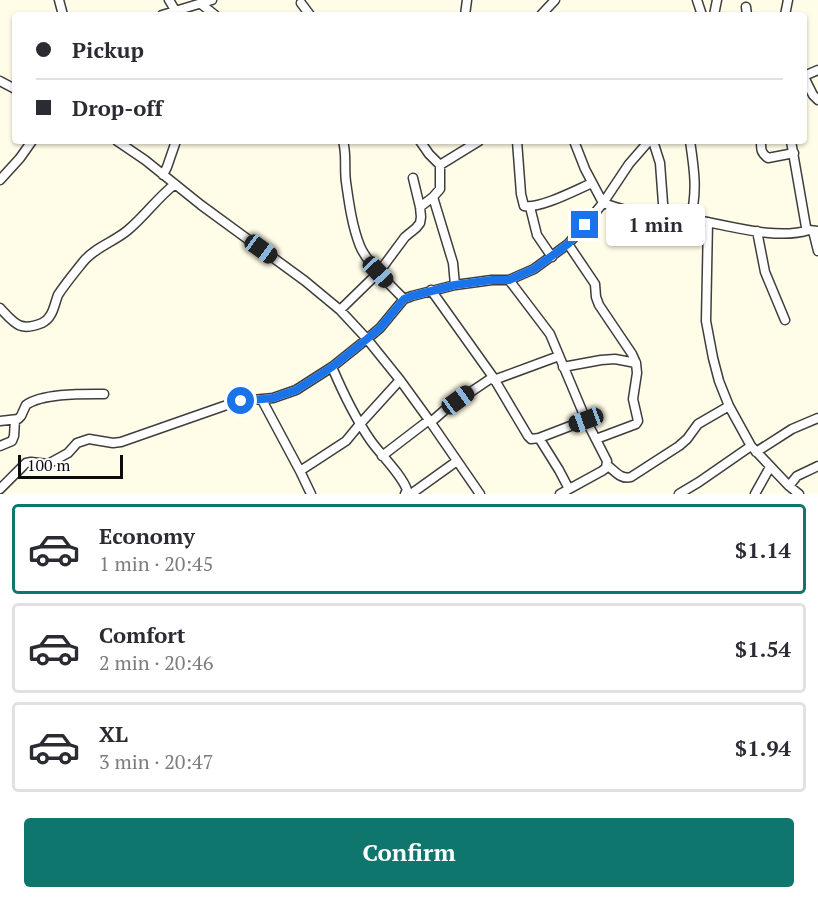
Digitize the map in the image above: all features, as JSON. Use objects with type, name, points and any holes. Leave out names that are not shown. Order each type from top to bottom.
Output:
[{"type":"street","points":[[169,0],[175,10]]},
{"type":"street","points":[[170,12],[212,0]]},
{"type":"street","points":[[544,12],[555,0]]},
{"type":"street","points":[[201,4],[212,12]]},
{"type":"street","points":[[807,82],[818,100]]},
{"type":"street","points":[[0,180],[30,144]]},
{"type":"street","points":[[123,144],[340,310],[400,380],[480,494]]},
{"type":"street","points":[[163,175],[175,144]]},
{"type":"street","points":[[344,144],[348,199],[360,248],[378,272],[404,299]]},
{"type":"street","points":[[420,207],[434,197],[441,185],[440,165],[422,144]]},
{"type":"street","points":[[440,165],[471,144]]},
{"type":"street","points":[[517,144],[520,194],[524,206],[530,207],[556,199],[592,183]]},
{"type":"street","points":[[575,144],[603,203],[626,211],[757,231],[792,234],[813,230]]},
{"type":"street","points":[[0,489],[26,463],[48,464],[68,453],[77,443],[89,439],[121,442],[224,406],[241,401],[280,396],[296,390],[332,367],[367,339],[380,328],[404,299],[455,285],[509,280],[534,269],[568,244],[603,203],[629,164],[646,144]]},
{"type":"street","points":[[654,144],[660,163],[664,217]]},
{"type":"street","points":[[690,144],[695,186],[694,207],[690,219]]},
{"type":"street","points":[[761,144],[762,154],[768,158],[794,153]]},
{"type":"street","points":[[792,144],[802,208],[807,227],[813,230]]},
{"type":"street","points":[[340,310],[378,272],[405,237],[420,223],[420,207],[413,178]]},
{"type":"street","points":[[0,308],[22,327],[27,328],[47,319],[52,314],[59,294],[93,251],[130,229],[174,184]]},
{"type":"street","points":[[434,197],[453,263],[455,285]]},
{"type":"street","points":[[530,207],[537,235],[552,257]]},
{"type":"street","points":[[708,222],[706,321],[719,381],[729,406],[753,449],[799,494]]},
{"type":"street","points":[[813,230],[818,251]]},
{"type":"street","points":[[757,231],[765,272],[785,320]]},
{"type":"street","points":[[568,244],[594,284],[599,305],[636,363],[637,373],[633,399],[638,421],[636,424],[596,439]]},
{"type":"street","points":[[509,280],[521,298],[545,325],[586,420],[606,457],[607,465],[622,477],[631,477],[679,446],[698,424],[729,406]]},
{"type":"street","points":[[431,290],[493,379],[531,439],[586,420]]},
{"type":"street","points":[[382,456],[447,408],[493,379],[559,356]]},
{"type":"street","points":[[563,367],[615,359],[636,363]]},
{"type":"street","points":[[332,367],[346,401],[382,456],[404,483],[407,490],[405,494]]},
{"type":"street","points":[[300,471],[341,445],[400,380]]},
{"type":"street","points":[[0,421],[20,418],[26,405],[38,400],[76,394],[104,394]]},
{"type":"street","points":[[262,400],[311,494]]},
{"type":"street","points":[[680,494],[753,449],[818,418]]},
{"type":"street","points":[[0,446],[12,441],[15,420]]},
{"type":"street","points":[[539,438],[559,470],[564,492],[602,471],[607,465]]},
{"type":"street","points":[[411,494],[457,461]]},
{"type":"street","points":[[789,486],[797,476],[818,466]]},
{"type":"street","points":[[755,494],[770,467]]},
{"type":"route","points":[[241,401],[273,398],[296,390],[332,367],[367,339],[380,328],[404,299],[455,285],[509,280],[520,276],[552,257],[568,244],[585,225]]}]
